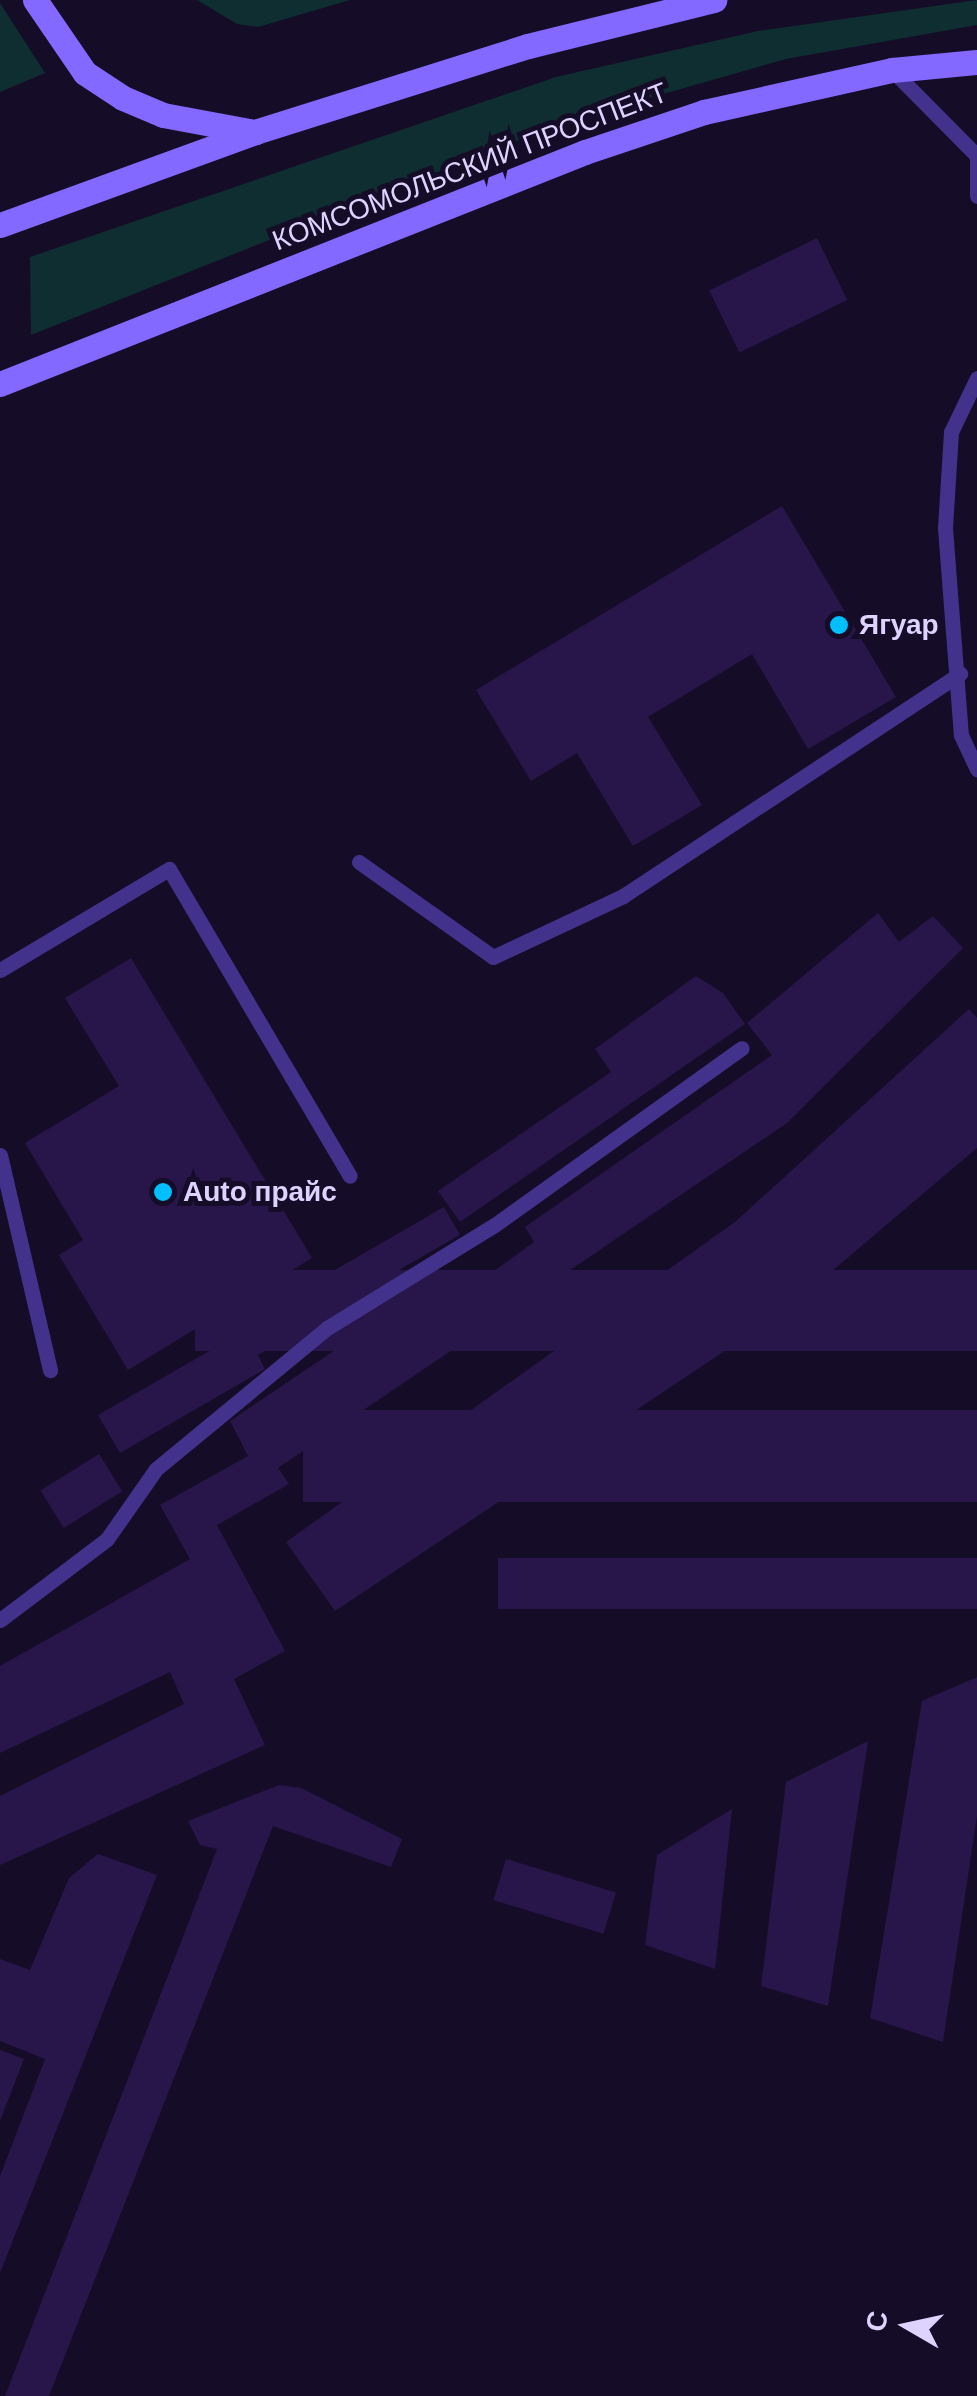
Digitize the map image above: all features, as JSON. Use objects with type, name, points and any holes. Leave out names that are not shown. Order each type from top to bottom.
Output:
[{"type":"main road","points":[[36,0],[85,73],[123,98],[164,116],[255,132]]},
{"type":"main road","points":[[0,225],[255,132],[528,46],[714,0]]},
{"type":"main road","name":"КОМСОМОЛЬСКИЙ ПРОСПЕКТ","points":[[0,384],[586,152],[704,112],[892,70],[977,62]]},
{"type":"lane","points":[[892,70],[975,155],[977,196]]},
{"type":"lane","points":[[977,378],[950,432],[946,509],[960,674],[961,735],[977,770]]},
{"type":"lane","points":[[359,862],[493,958],[623,896],[960,674]]},
{"type":"lane","points":[[0,970],[169,869],[350,1176]]},
{"type":"lane","points":[[0,1620],[108,1539],[156,1469],[327,1328],[496,1224],[742,1048]]},
{"type":"lane","points":[[0,1155],[50,1370]]},
{"type":"green space","points":[[197,0],[350,0],[258,27],[237,24]]},
{"type":"green space","points":[[977,0],[977,25],[786,59],[565,122],[31,335],[30,257],[556,77],[758,31]]},
{"type":"green space","points":[[0,3],[45,73],[0,92]]},
{"type":"building","points":[[817,238],[847,300],[739,353],[709,291]]},
{"type":"building","points":[[782,506],[896,697],[808,749],[752,654],[648,717],[702,805],[633,846],[577,753],[531,781],[476,690]]},
{"type":"building","points":[[878,913],[899,942],[933,916],[963,948],[787,1123],[278,1468],[289,1484],[217,1525],[285,1651],[234,1679],[265,1745],[0,1865],[0,1796],[184,1704],[170,1672],[0,1753],[0,1666],[190,1559],[160,1505],[248,1456],[230,1421],[433,1284],[446,1306],[534,1242],[525,1227],[772,1055],[747,1023]]},
{"type":"building","name":"Auto прайс","points":[[131,958],[312,1258],[128,1370],[59,1255],[83,1240],[25,1143],[119,1086],[65,998]]},
{"type":"building","points":[[696,976],[723,993],[745,1024],[460,1222],[438,1191],[611,1072],[595,1049]]},
{"type":"building","points":[[969,1009],[977,1018],[977,1148],[786,1310],[335,1611],[286,1542],[735,1222]]},
{"type":"building","points":[[444,1207],[460,1235],[343,1302],[327,1274]]},
{"type":"building","points":[[195,1270],[977,1270],[977,1351],[195,1351]]},
{"type":"building","points":[[279,1311],[293,1335],[258,1355],[265,1369],[120,1453],[98,1415]]},
{"type":"building","points":[[303,1410],[977,1410],[977,1502],[303,1502]]},
{"type":"building","points":[[99,1454],[122,1491],[64,1528],[40,1491]]},
{"type":"building","points":[[498,1558],[977,1558],[977,1609],[498,1609]]},
{"type":"building","points":[[977,1677],[977,1816],[943,2042],[870,2018],[922,1701]]},
{"type":"building","points":[[868,1741],[828,2006],[761,1986],[786,1782]]},
{"type":"building","points":[[279,1785],[301,1788],[402,1839],[391,1867],[273,1826],[49,2396],[5,2396],[217,1849],[200,1845],[188,1821]]},
{"type":"building","points":[[732,1809],[715,1969],[645,1945],[657,1855]]},
{"type":"building","points":[[98,1854],[157,1875],[0,2273],[0,2176],[45,2059],[0,2041],[0,1959],[30,1970],[69,1878]]},
{"type":"building","points":[[506,1859],[616,1893],[603,1934],[493,1900]]},
{"type":"building","points":[[0,2050],[24,2059],[0,2121]]},
{"type":"place","name":"Ягуар","points":[[839,625]]},
{"type":"place","name":"Auto прайс","points":[[163,1192]]}]
